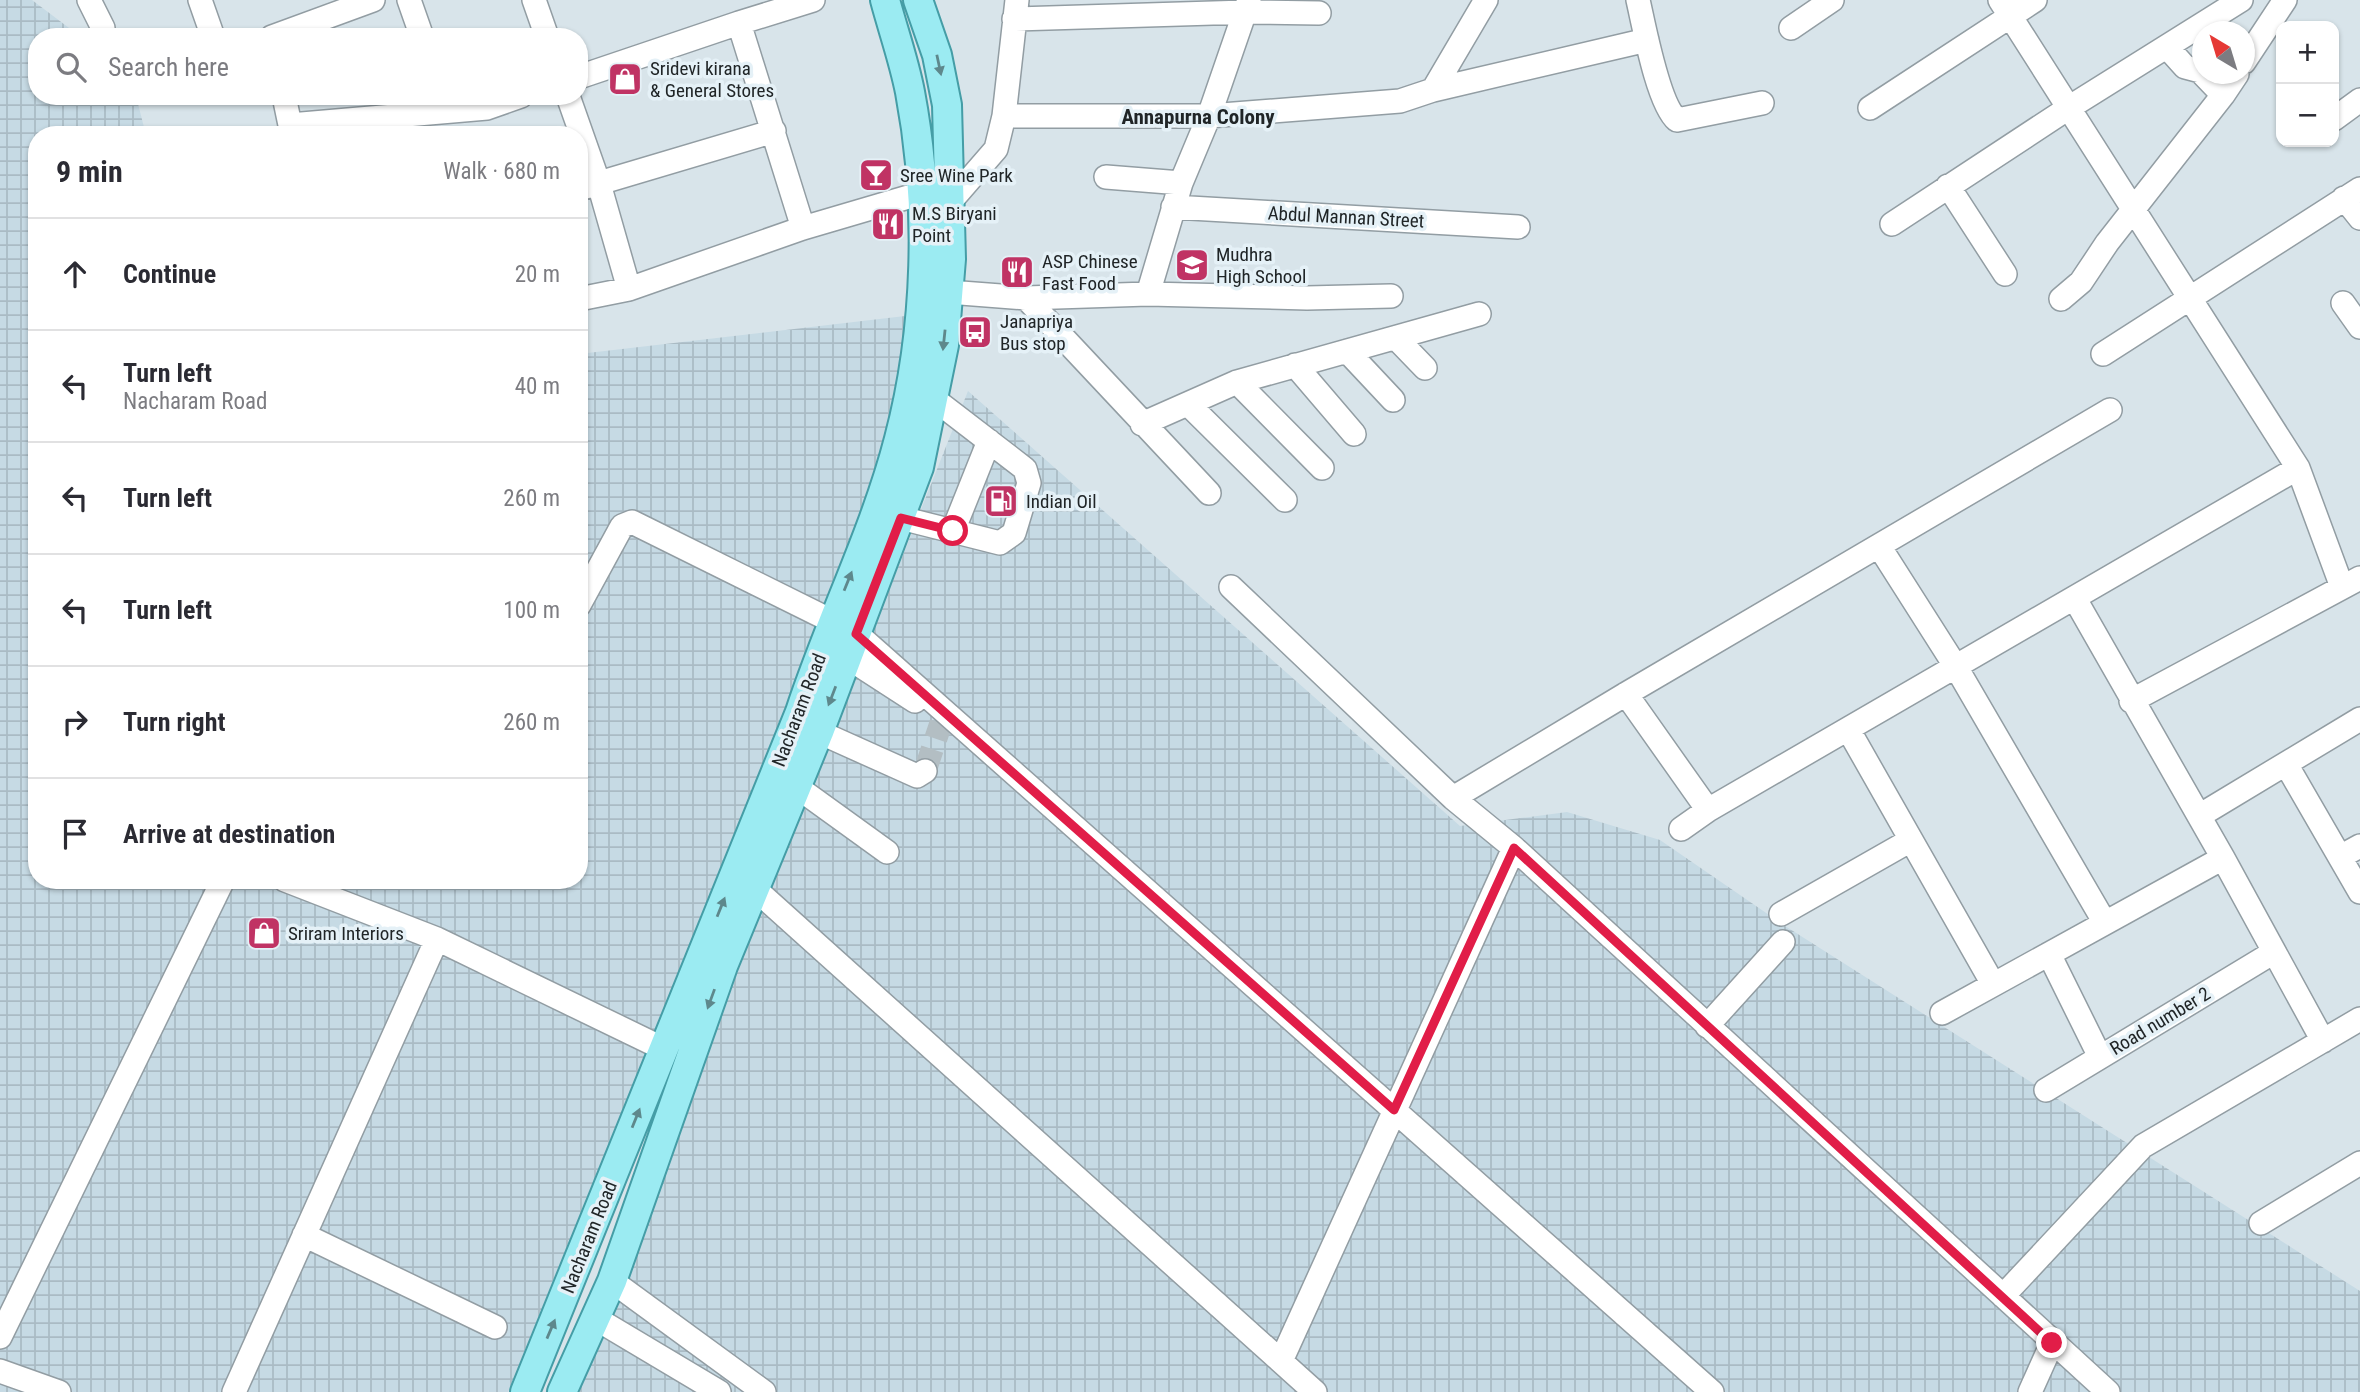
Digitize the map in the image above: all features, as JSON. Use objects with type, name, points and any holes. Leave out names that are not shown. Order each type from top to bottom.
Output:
[{"type":"main road","name":"Nacharam Road","points":[[562,1392],[612,1281],[710,1002],[819,732],[899,439],[909,393],[923,289],[922,192],[910,91],[885,0]]},
{"type":"main road","name":"Nacharam Road","points":[[525,1392],[800,712],[845,638],[901,518],[919,467],[944,345],[951,259],[947,105],[937,55],[918,0]]},
{"type":"street","points":[[89,0],[103,28]]},
{"type":"street","points":[[200,0],[210,28]]},
{"type":"street","points":[[297,28],[373,0]]},
{"type":"street","points":[[409,0],[419,28]]},
{"type":"street","points":[[521,0],[529,23],[541,19]]},
{"type":"street","points":[[588,74],[813,0]]},
{"type":"street","points":[[1433,90],[1486,0]]},
{"type":"street","points":[[1639,0],[1647,40],[1671,115],[1678,120],[1762,103]]},
{"type":"street","points":[[1791,28],[1832,0]]},
{"type":"street","points":[[1871,108],[2005,8],[2035,0]]},
{"type":"street","points":[[1892,224],[2070,107],[2241,0]]},
{"type":"street","points":[[2255,46],[2285,0]]},
{"type":"street","points":[[950,202],[996,149],[1004,116],[1016,9],[1247,6],[1319,13]]},
{"type":"street","points":[[1148,294],[1181,183],[1209,116],[1247,6]]},
{"type":"street","points":[[2005,8],[2298,468],[2351,582],[2132,701]]},
{"type":"street","points":[[738,23],[803,228]]},
{"type":"street","points":[[1004,116],[1209,116],[1400,100],[1647,40]]},
{"type":"street","points":[[2167,47],[2185,67],[2200,71],[2223,95]]},
{"type":"street","points":[[2061,299],[2081,282],[2107,243],[2230,84]]},
{"type":"street","points":[[2339,115],[2360,100]]},
{"type":"street","points":[[286,105],[290,126]]},
{"type":"street","points":[[393,126],[418,125],[493,105]]},
{"type":"street","points":[[570,105],[575,126]]},
{"type":"street","points":[[629,289],[589,187],[774,131]]},
{"type":"street","points":[[1106,177],[1181,183]]},
{"type":"street","points":[[1948,186],[2005,274]]},
{"type":"street","points":[[588,297],[629,289],[803,228],[922,192]]},
{"type":"street","points":[[2103,354],[2352,194],[2360,218]]},
{"type":"street","name":"Abdul Mannan Street","points":[[1173,207],[1518,227]]},
{"type":"street","points":[[948,292],[1026,298],[1148,294],[1307,298],[1391,296]]},
{"type":"street","points":[[1026,298],[1209,493]]},
{"type":"street","points":[[2343,303],[2360,327]]},
{"type":"street","points":[[1142,424],[1237,382],[1479,314]]},
{"type":"street","points":[[1396,338],[1425,369]]},
{"type":"street","points":[[1347,351],[1393,400]]},
{"type":"street","points":[[1295,365],[1354,433]]},
{"type":"street","points":[[1237,382],[1322,468]]},
{"type":"street","points":[[901,518],[1000,543],[1014,533],[1029,483],[1025,470],[934,399]]},
{"type":"street","points":[[1188,404],[1285,500]]},
{"type":"street","points":[[1453,798],[2110,410]]},
{"type":"street","points":[[953,531],[989,441]]},
{"type":"street","points":[[1681,829],[1708,810],[2298,468]]},
{"type":"street","points":[[588,588],[622,526],[632,522],[845,638],[940,717],[942,723]]},
{"type":"street","points":[[1879,546],[1956,667],[2105,923]]},
{"type":"street","points":[[1231,587],[1453,798],[1514,848],[2108,1392]]},
{"type":"street","points":[[2075,598],[2223,858],[2323,1041]]},
{"type":"street","points":[[845,638],[1394,1110],[1712,1392]]},
{"type":"street","points":[[1626,694],[1708,810]]},
{"type":"street","points":[[2199,816],[2360,719]]},
{"type":"street","points":[[1848,729],[1993,984]]},
{"type":"street","points":[[819,732],[917,776],[925,771]]},
{"type":"street","points":[[2286,764],[2350,852],[2360,892]]},
{"type":"street","points":[[797,787],[887,852]]},
{"type":"street","points":[[1781,914],[1911,839]]},
{"type":"street","points":[[1281,1362],[1514,848]]},
{"type":"street","points":[[1942,1013],[2223,858]]},
{"type":"street","points":[[0,1337],[219,889]]},
{"type":"street","points":[[308,889],[437,939],[664,1049]]},
{"type":"street","points":[[755,889],[1315,1392]]},
{"type":"street","points":[[234,1392],[437,939]]},
{"type":"street","points":[[1707,1026],[1783,942]]},
{"type":"street","name":"Road number 2","points":[[2046,1090],[2274,952]]},
{"type":"street","points":[[2049,954],[2100,1057]]},
{"type":"street","points":[[2003,1296],[2143,1146],[2360,1019]]},
{"type":"street","points":[[2261,1223],[2360,1163]]},
{"type":"street","points":[[304,1236],[495,1327]]},
{"type":"street","points":[[612,1281],[764,1392]]},
{"type":"street","points":[[595,1318],[719,1392]]},
{"type":"street","points":[[2030,1392],[2052,1343]]},
{"type":"street","points":[[686,1373],[702,1347]]},
{"type":"street","points":[[0,1371],[59,1392]]},
{"type":"shaded area","points":[[0,0],[32,0],[69,28],[28,28],[28,105],[138,105],[144,126],[28,126],[28,889],[588,889],[588,353],[922,314],[880,474],[508,1392],[0,1392]]},
{"type":"shaded area","points":[[968,391],[1460,826],[1567,812],[1660,840],[1782,924],[2360,1291],[2360,1392],[571,1392]]},
{"type":"tunnel","points":[[925,771],[941,723]]},
{"type":"place","name":"Sridevi kirana & General Stores","points":[[625,79]]},
{"type":"place","name":"Sree Wine Park","points":[[876,175]]},
{"type":"place","name":"M.S Biryani Point","points":[[888,224]]},
{"type":"place","name":"Mudhra High School","points":[[1192,265]]},
{"type":"place","name":"ASP Chinese Fast Food","points":[[1017,272]]},
{"type":"place","name":"Janapriya Bus stop","points":[[975,332]]},
{"type":"place","name":"Indian Oil","points":[[1001,501]]},
{"type":"place","name":"Sriram Interiors","points":[[264,933]]},
{"type":"district","name":"Annapurna Colony","points":[[1198,117]]},
{"type":"route","points":[[953,531],[901,518],[856,634],[1394,1110],[1514,848],[2052,1343]]}]
